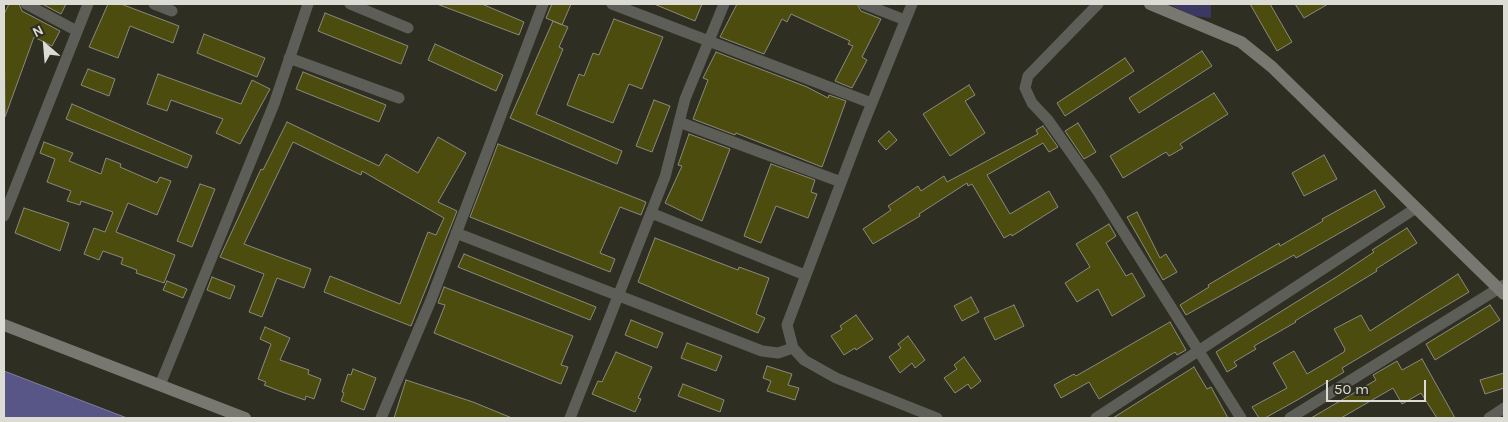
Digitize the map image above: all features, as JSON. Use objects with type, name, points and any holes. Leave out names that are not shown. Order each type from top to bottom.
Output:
[{"type":"street","points":[[26,4],[77,32]]},
{"type":"street","points":[[4,216],[88,4]]},
{"type":"street","points":[[154,4],[172,11]]},
{"type":"street","points":[[160,385],[274,104],[308,4]]},
{"type":"street","points":[[350,4],[408,28]]},
{"type":"street","points":[[380,418],[456,233],[543,4]]},
{"type":"street","points":[[612,4],[872,103]]},
{"type":"street","points":[[570,418],[665,177],[685,99],[724,4]]},
{"type":"street","points":[[864,4],[906,20]]},
{"type":"street","points":[[912,4],[841,182],[787,325],[793,348],[804,360],[836,378],[937,418]]},
{"type":"street","points":[[1098,4],[1028,76],[1025,88],[1032,103],[1048,120],[1098,190],[1241,418]]},
{"type":"street","points":[[1150,4],[1241,42],[1272,67],[1502,289],[1290,418]]},
{"type":"street","points":[[289,58],[399,98]]},
{"type":"street","points":[[679,122],[841,182]]},
{"type":"street","points":[[1096,418],[1416,208]]},
{"type":"street","points":[[651,213],[805,275]]},
{"type":"street","points":[[456,233],[762,351],[778,353],[793,348]]},
{"type":"street","points":[[4,326],[245,418]]},
{"type":"street","points":[[1489,418],[1504,408]]},
{"type":"shaded area","points":[[1168,4],[1211,4],[1211,18],[1194,16]]},
{"type":"shaded area","points":[[4,371],[127,418],[4,418]]},
{"type":"building","points":[[9,4],[19,4],[22,11],[60,31],[52,46],[34,37],[5,117],[4,14]]},
{"type":"building","points":[[42,4],[66,4],[61,14]]},
{"type":"building","points":[[108,4],[121,4],[179,26],[173,43],[130,26],[118,58],[89,47]]},
{"type":"building","points":[[437,4],[482,4],[524,22],[519,35]]},
{"type":"building","points":[[552,4],[571,4],[562,25],[546,18]]},
{"type":"building","points":[[654,4],[702,4],[695,21]]},
{"type":"building","points":[[737,4],[857,4],[861,11],[881,19],[862,57],[867,60],[852,88],[835,81],[853,46],[848,44],[850,41],[791,14],[787,22],[782,19],[764,54],[720,37]]},
{"type":"building","points":[[1250,4],[1270,4],[1292,42],[1277,51]]},
{"type":"building","points":[[1295,4],[1328,4],[1304,18]]},
{"type":"building","points":[[325,13],[408,46],[401,64],[318,31]]},
{"type":"building","points":[[614,19],[663,37],[642,89],[629,84],[613,123],[567,105],[579,74],[584,76],[593,53],[599,55]]},
{"type":"building","points":[[553,21],[568,27],[559,47],[563,49],[536,114],[622,151],[617,164],[510,118]]},
{"type":"building","points":[[204,34],[265,58],[257,77],[197,53]]},
{"type":"building","points":[[435,44],[503,75],[496,91],[428,60]]},
{"type":"building","points":[[1202,51],[1212,66],[1139,113],[1129,98]]},
{"type":"building","points":[[716,52],[807,87],[828,98],[829,95],[846,101],[822,167],[736,133],[735,135],[693,119],[708,80],[703,78]]},
{"type":"building","points":[[1125,58],[1134,71],[1065,116],[1057,103]]},
{"type":"building","points":[[88,69],[115,79],[109,96],[81,85]]},
{"type":"building","points":[[303,72],[386,105],[379,122],[296,89]]},
{"type":"building","points":[[158,74],[241,104],[252,80],[270,89],[240,144],[216,133],[223,119],[171,100],[167,111],[147,104]]},
{"type":"building","points":[[969,85],[975,95],[965,101],[985,133],[950,156],[923,114]]},
{"type":"building","points":[[1214,93],[1228,114],[1180,144],[1183,148],[1169,156],[1166,152],[1123,178],[1110,156]]},
{"type":"building","points":[[654,100],[670,106],[652,152],[636,146]]},
{"type":"building","points":[[72,104],[192,156],[187,168],[66,119]]},
{"type":"building","points":[[287,122],[379,166],[386,154],[418,173],[438,137],[466,153],[438,202],[457,211],[411,326],[324,292],[330,276],[400,304],[428,232],[436,235],[444,218],[362,171],[361,175],[293,142],[244,244],[311,269],[304,288],[277,278],[262,317],[249,312],[264,274],[220,257],[261,169],[263,170]]},
{"type":"building","points":[[1078,123],[1096,152],[1084,159],[1065,131]]},
{"type":"building","points":[[1043,126],[1058,147],[1049,152],[1043,143],[987,175],[1010,214],[1049,191],[1058,207],[1012,236],[1011,234],[1004,238],[972,184],[968,186],[967,183],[919,214],[920,216],[873,244],[863,229],[891,210],[888,206],[918,186],[921,191],[944,176],[947,182],[1038,134],[1036,130]]},
{"type":"building","points":[[889,131],[897,140],[886,150],[878,141]]},
{"type":"building","points":[[689,134],[730,149],[702,221],[665,203],[682,166],[678,165]]},
{"type":"building","points":[[44,142],[73,153],[69,161],[101,174],[106,158],[121,164],[120,167],[157,183],[160,177],[171,181],[157,215],[128,203],[116,232],[175,255],[164,283],[136,273],[137,270],[121,264],[123,258],[103,251],[99,260],[84,254],[94,228],[105,232],[113,212],[81,201],[80,205],[67,201],[71,191],[47,182],[55,159],[40,153]]},
{"type":"building","points":[[498,144],[646,202],[641,215],[620,207],[600,253],[615,259],[610,272],[470,217]]},
{"type":"building","points":[[1324,155],[1337,179],[1304,196],[1292,173]]},
{"type":"building","points":[[771,164],[815,180],[811,192],[817,194],[808,218],[776,206],[761,243],[744,236]]},
{"type":"building","points":[[200,184],[215,189],[192,247],[177,241]]},
{"type":"building","points":[[1375,190],[1385,207],[1296,258],[1294,255],[1186,315],[1180,305],[1209,287],[1208,285],[1279,243],[1280,246],[1323,221],[1322,219]]},
{"type":"building","points":[[24,208],[69,223],[60,251],[15,233]]},
{"type":"building","points":[[1137,212],[1160,258],[1166,254],[1177,272],[1163,280],[1127,217]]},
{"type":"building","points":[[1109,224],[1116,236],[1106,243],[1126,276],[1132,273],[1145,296],[1112,316],[1098,289],[1077,302],[1065,283],[1090,267],[1076,244]]},
{"type":"building","points":[[1407,228],[1417,243],[1376,269],[1377,271],[1254,346],[1256,349],[1234,362],[1237,366],[1227,372],[1216,352],[1338,276],[1374,252],[1372,250]]},
{"type":"building","points":[[655,238],[738,270],[739,267],[769,278],[756,314],[765,318],[758,333],[638,282]]},
{"type":"building","points":[[464,254],[596,307],[590,320],[458,267]]},
{"type":"building","points":[[1458,274],[1469,292],[1342,368],[1344,372],[1299,399],[1265,418],[1259,418],[1252,407],[1287,388],[1273,363],[1294,351],[1307,374],[1344,352],[1345,349],[1334,329],[1361,315],[1370,331]]},
{"type":"building","points":[[212,277],[235,286],[230,299],[207,290]]},
{"type":"building","points":[[167,281],[187,289],[183,298],[163,290]]},
{"type":"building","points":[[444,287],[573,336],[561,365],[568,367],[561,384],[434,333],[445,305],[438,303]]},
{"type":"building","points":[[971,297],[979,312],[962,321],[954,306]]},
{"type":"building","points":[[1014,305],[1024,326],[995,340],[984,318]]},
{"type":"building","points":[[1490,305],[1500,320],[1435,360],[1426,344]]},
{"type":"building","points":[[856,315],[873,339],[844,355],[831,336],[842,329],[840,326]]},
{"type":"building","points":[[631,320],[663,333],[657,348],[625,335]]},
{"type":"building","points":[[1170,322],[1186,350],[1177,355],[1175,352],[1099,399],[1089,382],[1061,398],[1054,385],[1074,374],[1076,376]]},
{"type":"building","points":[[265,327],[290,338],[280,360],[309,370],[308,374],[321,379],[314,399],[306,396],[305,400],[282,392],[264,385],[266,382],[258,379],[271,344],[260,339]]},
{"type":"building","points":[[908,336],[925,360],[915,368],[912,363],[900,373],[889,357],[901,348],[898,344]]},
{"type":"building","points":[[687,343],[722,356],[716,371],[681,358]]},
{"type":"building","points":[[616,352],[652,367],[638,398],[641,399],[635,412],[592,394],[598,381],[602,382]]},
{"type":"building","points":[[964,357],[981,381],[971,389],[968,384],[955,393],[944,378],[957,369],[954,365]]},
{"type":"building","points":[[1422,359],[1455,418],[1437,418],[1421,393],[1402,404],[1393,388],[1341,418],[1311,418],[1376,380],[1373,375],[1397,361],[1402,370]]},
{"type":"building","points":[[767,366],[792,374],[788,385],[799,388],[795,400],[767,391],[771,381],[763,378]]},
{"type":"building","points":[[1194,367],[1207,389],[1211,387],[1228,418],[1113,418]]},
{"type":"building","points":[[353,369],[376,378],[364,410],[341,401],[348,374],[351,375]]},
{"type":"building","points":[[1504,373],[1504,388],[1485,394],[1480,380]]},
{"type":"building","points":[[406,380],[473,402],[512,418],[394,418]]},
{"type":"building","points":[[683,384],[724,400],[720,412],[678,396]]}]
